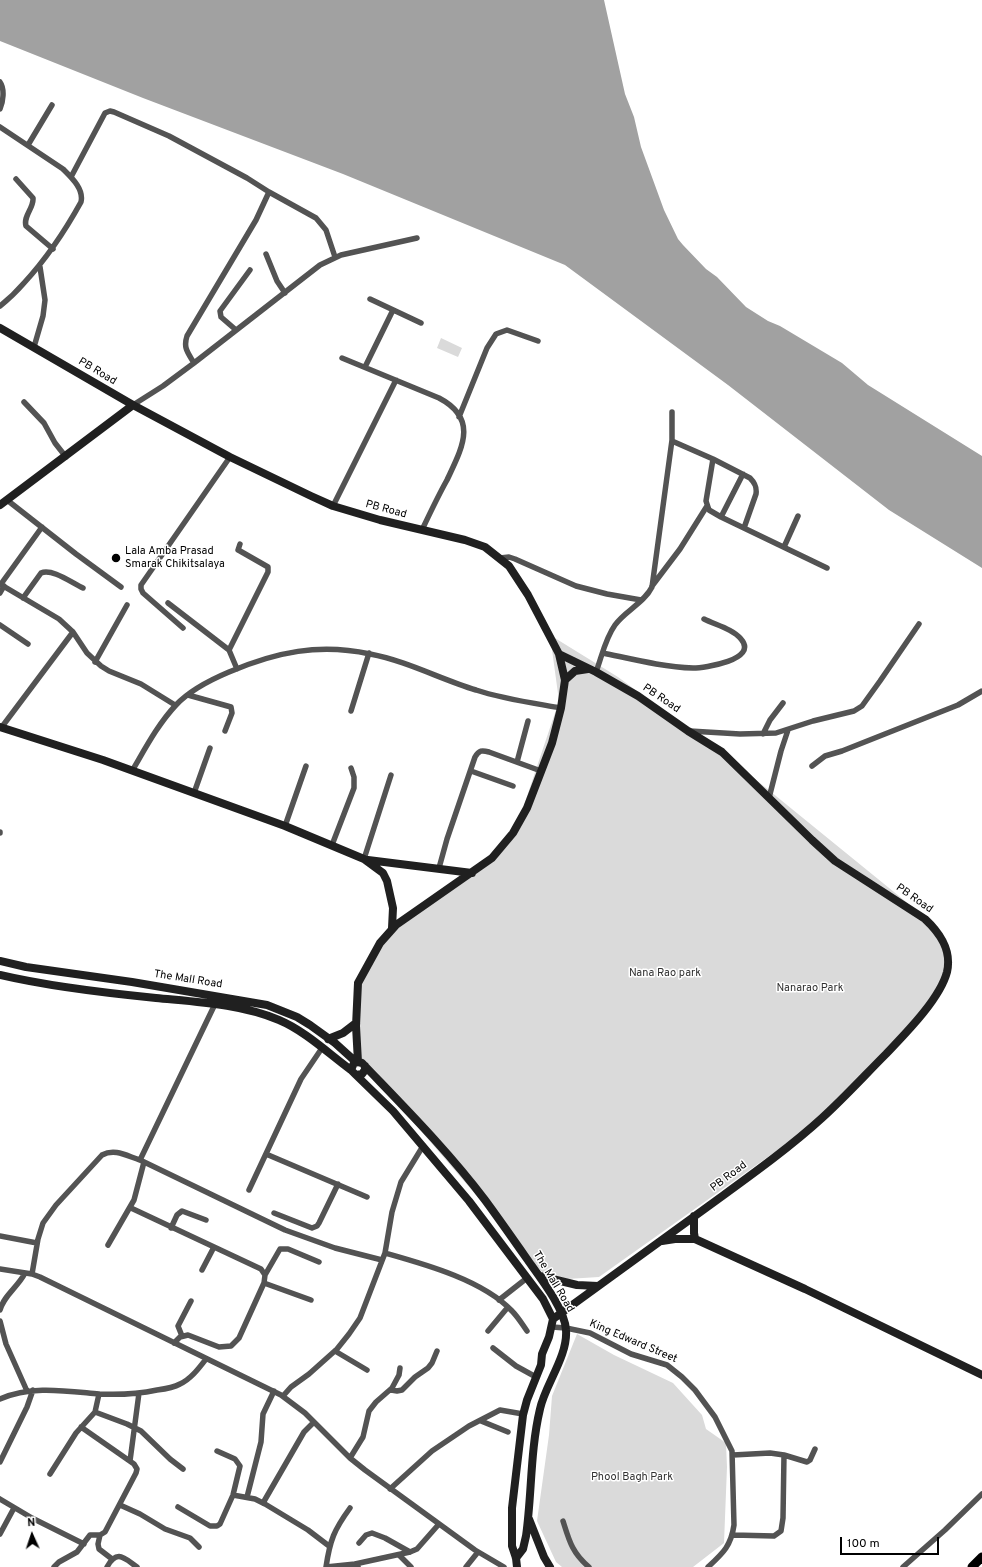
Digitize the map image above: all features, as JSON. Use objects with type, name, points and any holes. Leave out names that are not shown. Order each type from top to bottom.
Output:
[{"type":"main road","points":[[972,1567],[982,1556]]},
{"type":"street","points":[[0,82],[2,88],[2,102],[0,109]]},
{"type":"street","points":[[28,145],[52,105]]},
{"type":"street","points":[[71,176],[105,113],[110,111],[169,136],[247,178],[316,218],[322,223],[335,257]]},
{"type":"street","points":[[0,127],[58,165],[71,176],[82,194],[81,202],[53,249],[40,267],[11,297],[0,306]]},
{"type":"street","points":[[16,179],[33,198],[32,206],[26,219],[26,226],[53,249]]},
{"type":"street","points":[[194,363],[186,351],[186,336],[256,220],[269,192]]},
{"type":"street","points":[[0,505],[66,457],[133,405],[163,386],[194,363],[310,272],[335,257],[417,238]]},
{"type":"street","points":[[266,254],[277,281],[284,293]]},
{"type":"street","points":[[34,347],[43,316],[45,300],[40,267]]},
{"type":"street","points":[[236,330],[221,317],[220,311],[250,270]]},
{"type":"street","points":[[370,298],[421,323]]},
{"type":"street","points":[[365,367],[393,310]]},
{"type":"street","name":"PB Road","points":[[0,328],[133,405],[230,457],[333,506],[380,520],[465,540],[485,547],[509,566],[528,595],[560,654],[593,670],[638,696],[688,731],[722,752],[835,861],[925,919],[935,928],[942,938],[946,947],[948,964],[946,973],[931,1002],[920,1017],[860,1082],[821,1119],[679,1228],[562,1313],[553,1323]]},
{"type":"street","points":[[459,417],[487,348],[496,334],[507,330],[538,341]]},
{"type":"street","points":[[342,358],[450,404],[459,417],[464,433],[461,450],[422,530]]},
{"type":"street","points":[[333,506],[396,380]]},
{"type":"street","points":[[24,402],[44,423],[55,443],[66,457]]},
{"type":"street","points":[[652,587],[672,441],[672,412]]},
{"type":"street","points":[[672,441],[713,459],[743,474],[754,482],[756,490],[744,528]]},
{"type":"street","points":[[183,628],[143,593],[141,585],[230,457]]},
{"type":"street","points":[[713,459],[706,501],[710,510],[721,517],[827,568]]},
{"type":"street","points":[[721,517],[743,474]]},
{"type":"street","points":[[7,500],[76,554],[121,586]]},
{"type":"street","points":[[564,680],[575,672],[585,668],[593,670],[603,653],[608,638],[615,626],[646,595],[680,549],[707,506]]},
{"type":"street","points":[[784,547],[798,516]]},
{"type":"street","points":[[0,593],[2,585],[42,527]]},
{"type":"street","points":[[229,650],[268,572],[268,567],[264,564],[240,552],[238,550],[240,544]]},
{"type":"street","points":[[500,558],[509,557],[515,559],[591,591],[641,600]]},
{"type":"street","points":[[23,598],[41,573],[44,572],[52,572],[83,588]]},
{"type":"street","points":[[2,585],[59,619],[73,632],[95,662],[109,671],[141,684],[176,705]]},
{"type":"street","points":[[168,603],[229,650],[237,669]]},
{"type":"street","points":[[95,662],[127,605]]},
{"type":"street","points":[[603,653],[679,667],[694,668],[721,665],[741,654],[744,646],[743,641],[738,636],[704,619]]},
{"type":"street","points":[[688,731],[763,734],[776,733],[813,721],[849,714],[862,706],[919,624]]},
{"type":"street","points":[[0,626],[28,644]]},
{"type":"street","points":[[73,632],[1,728],[63,747],[194,793],[285,826],[364,859],[383,873],[387,881],[393,908],[392,928]]},
{"type":"street","points":[[132,771],[156,731],[176,705],[188,695],[213,679],[237,669],[268,657],[299,650],[321,648],[369,653],[394,660],[475,690],[561,708]]},
{"type":"street","points":[[350,711],[369,653]]},
{"type":"street","points":[[359,1063],[352,1065],[353,1072],[362,1074],[365,1070],[359,1063],[356,1023],[357,989],[359,979],[380,943],[392,928],[472,873],[498,852],[515,829],[527,808],[552,743],[561,708],[564,680],[560,654]]},
{"type":"street","points":[[812,766],[825,756],[958,705],[982,691]]},
{"type":"street","points":[[188,695],[231,707],[232,713],[225,731]]},
{"type":"street","points":[[763,734],[770,720],[783,703]]},
{"type":"street","points":[[517,762],[528,721]]},
{"type":"street","points":[[769,798],[788,730]]},
{"type":"street","points":[[194,793],[210,748]]},
{"type":"street","points":[[439,868],[447,839],[475,756],[481,751],[489,752],[541,772]]},
{"type":"street","points":[[285,826],[306,766]]},
{"type":"street","points":[[332,846],[354,788],[352,768]]},
{"type":"street","points":[[471,771],[513,786]]},
{"type":"street","points":[[364,859],[391,775]]},
{"type":"street","points":[[364,859],[472,873]]},
{"type":"street","name":"The Mall Road","points":[[0,960],[26,966],[219,996],[267,1005],[280,1010],[304,1021],[359,1063],[435,1140],[484,1199],[540,1276],[562,1313],[566,1328],[564,1346],[554,1376],[540,1408],[534,1446],[529,1496],[529,1519],[523,1549],[516,1558]]},
{"type":"street","points":[[23,981],[26,966]]},
{"type":"street","name":"The Mall Road","points":[[0,975],[23,981],[107,993],[215,1004],[254,1012],[279,1020],[294,1028],[353,1072],[393,1111],[469,1200],[543,1299],[553,1323]]},
{"type":"street","points":[[108,1245],[131,1208],[136,1193],[142,1161],[219,996]]},
{"type":"street","points":[[328,1038],[343,1033],[356,1023]]},
{"type":"street","points":[[249,1190],[279,1123],[301,1079],[322,1048]]},
{"type":"street","points":[[283,1396],[335,1351],[360,1318],[385,1252],[392,1212],[401,1182],[422,1146]]},
{"type":"street","points":[[32,1274],[40,1231],[48,1216],[102,1155],[116,1152],[142,1161],[285,1230],[335,1248],[382,1260]]},
{"type":"street","points":[[266,1154],[367,1197]]},
{"type":"street","points":[[274,1213],[312,1228],[319,1223],[338,1184]]},
{"type":"street","points":[[131,1208],[261,1269],[265,1275]]},
{"type":"street","points":[[171,1228],[177,1215],[182,1211],[206,1220]]},
{"type":"street","points":[[694,1216],[695,1239]]},
{"type":"street","points":[[0,1236],[37,1243]]},
{"type":"street","points":[[660,1242],[675,1239],[695,1239],[805,1289],[982,1375]]},
{"type":"street","points":[[202,1270],[214,1247]]},
{"type":"street","points":[[174,1343],[182,1336],[191,1336],[219,1348],[231,1346],[239,1338],[264,1283],[265,1275],[280,1249],[288,1249],[319,1262]]},
{"type":"street","points":[[385,1252],[457,1276],[499,1300],[508,1307],[527,1331]]},
{"type":"street","points":[[0,1269],[32,1274],[97,1304],[283,1396],[306,1413],[350,1458],[390,1489],[478,1552],[504,1567]]},
{"type":"street","points":[[0,1310],[5,1298],[20,1282],[25,1273]]},
{"type":"street","points":[[540,1276],[576,1285],[598,1286]]},
{"type":"street","points":[[499,1300],[527,1278]]},
{"type":"street","points":[[264,1283],[311,1300]]},
{"type":"street","points":[[182,1336],[178,1326],[191,1301]]},
{"type":"street","points":[[488,1331],[508,1307]]},
{"type":"street","points":[[0,1321],[6,1344],[30,1391],[28,1407],[0,1462]]},
{"type":"street","points":[[517,1567],[512,1546],[512,1508],[523,1414],[553,1323]]},
{"type":"street","name":"King Edward Street","points":[[553,1323],[566,1328],[590,1333],[626,1351],[662,1364],[676,1371],[695,1390],[708,1408],[729,1444],[732,1454],[734,1517],[733,1535],[729,1544],[722,1554],[708,1567]]},
{"type":"street","points":[[493,1348],[516,1366],[536,1377]]},
{"type":"street","points":[[335,1351],[367,1370]]},
{"type":"street","points":[[391,1390],[402,1390],[415,1377],[428,1368],[434,1360],[437,1352]]},
{"type":"street","points":[[0,1399],[10,1395],[30,1391],[57,1390],[99,1394],[139,1393],[170,1388],[180,1384],[194,1374],[206,1359]]},
{"type":"street","points":[[350,1458],[363,1437],[369,1410],[391,1390],[399,1375],[400,1368]]},
{"type":"street","points":[[247,1497],[260,1442],[263,1414],[274,1391]]},
{"type":"street","points":[[130,1461],[139,1393]]},
{"type":"street","points":[[50,1474],[81,1427],[95,1412],[99,1394]]},
{"type":"street","points":[[390,1489],[432,1451],[460,1432],[500,1410],[523,1414]]},
{"type":"street","points":[[95,1412],[141,1431],[170,1459],[183,1469]]},
{"type":"street","points":[[481,1421],[508,1432]]},
{"type":"street","points":[[263,1503],[304,1432],[314,1422]]},
{"type":"street","points":[[54,1567],[59,1562],[77,1552],[90,1535],[100,1535],[105,1532],[136,1473],[136,1466],[81,1427]]},
{"type":"street","points":[[732,1454],[770,1453],[784,1455],[806,1462],[810,1460],[815,1449]]},
{"type":"street","points":[[178,1507],[210,1526],[217,1526],[220,1524],[233,1495],[240,1471],[239,1463],[235,1459],[217,1451]]},
{"type":"street","points":[[733,1535],[774,1536],[781,1532],[783,1518],[784,1455]]},
{"type":"street","points":[[903,1567],[945,1530],[982,1494]]},
{"type":"street","points":[[233,1495],[255,1499],[263,1503],[308,1530],[329,1546]]},
{"type":"street","points":[[0,1499],[32,1518],[84,1544]]},
{"type":"street","points":[[120,1505],[140,1514],[165,1529],[190,1538],[200,1547]]},
{"type":"street","points":[[0,1534],[14,1508]]},
{"type":"street","points":[[350,1508],[334,1531],[329,1546],[326,1567],[356,1565],[410,1552],[418,1548],[439,1524]]},
{"type":"street","points":[[529,1519],[544,1557],[550,1567]]},
{"type":"street","points":[[563,1521],[571,1546],[580,1560],[589,1567]]},
{"type":"street","points":[[359,1543],[366,1535],[372,1533],[385,1538],[410,1552]]},
{"type":"street","points":[[100,1535],[98,1544],[99,1549],[112,1559]]},
{"type":"street","points":[[466,1567],[478,1552]]},
{"type":"street","points":[[400,1555],[411,1567]]},
{"type":"street","points":[[107,1567],[116,1556],[119,1556],[137,1567]]},
{"type":"green space","points":[[441,338],[462,348],[458,357],[437,348]]},
{"type":"green space","name":"Nana Rao park","points":[[550,635],[618,677],[744,770],[937,927],[950,970],[909,1033],[824,1117],[599,1277],[567,1279],[542,1272],[361,1061],[357,1023],[362,975],[383,940],[493,857],[519,820],[559,701]]},
{"type":"green space","name":"Phool Bagh Park","points":[[577,1334],[614,1355],[673,1383],[702,1415],[706,1429],[726,1443],[727,1467],[724,1543],[693,1567],[562,1567],[556,1562],[537,1521],[549,1435],[552,1396]]},
{"type":"shaded area","points":[[0,0],[604,0],[625,94],[634,117],[641,147],[664,210],[678,239],[706,269],[717,277],[746,307],[842,363],[868,385],[982,456],[982,568],[889,510],[728,385],[565,265],[343,174],[143,98],[0,41]]},
{"type":"place","name":"Lala Amba Prasad Smarak Chikitsalaya","points":[[116,558]]},
{"type":"park label","name":"Nanarao Park","points":[[810,989]]}]
